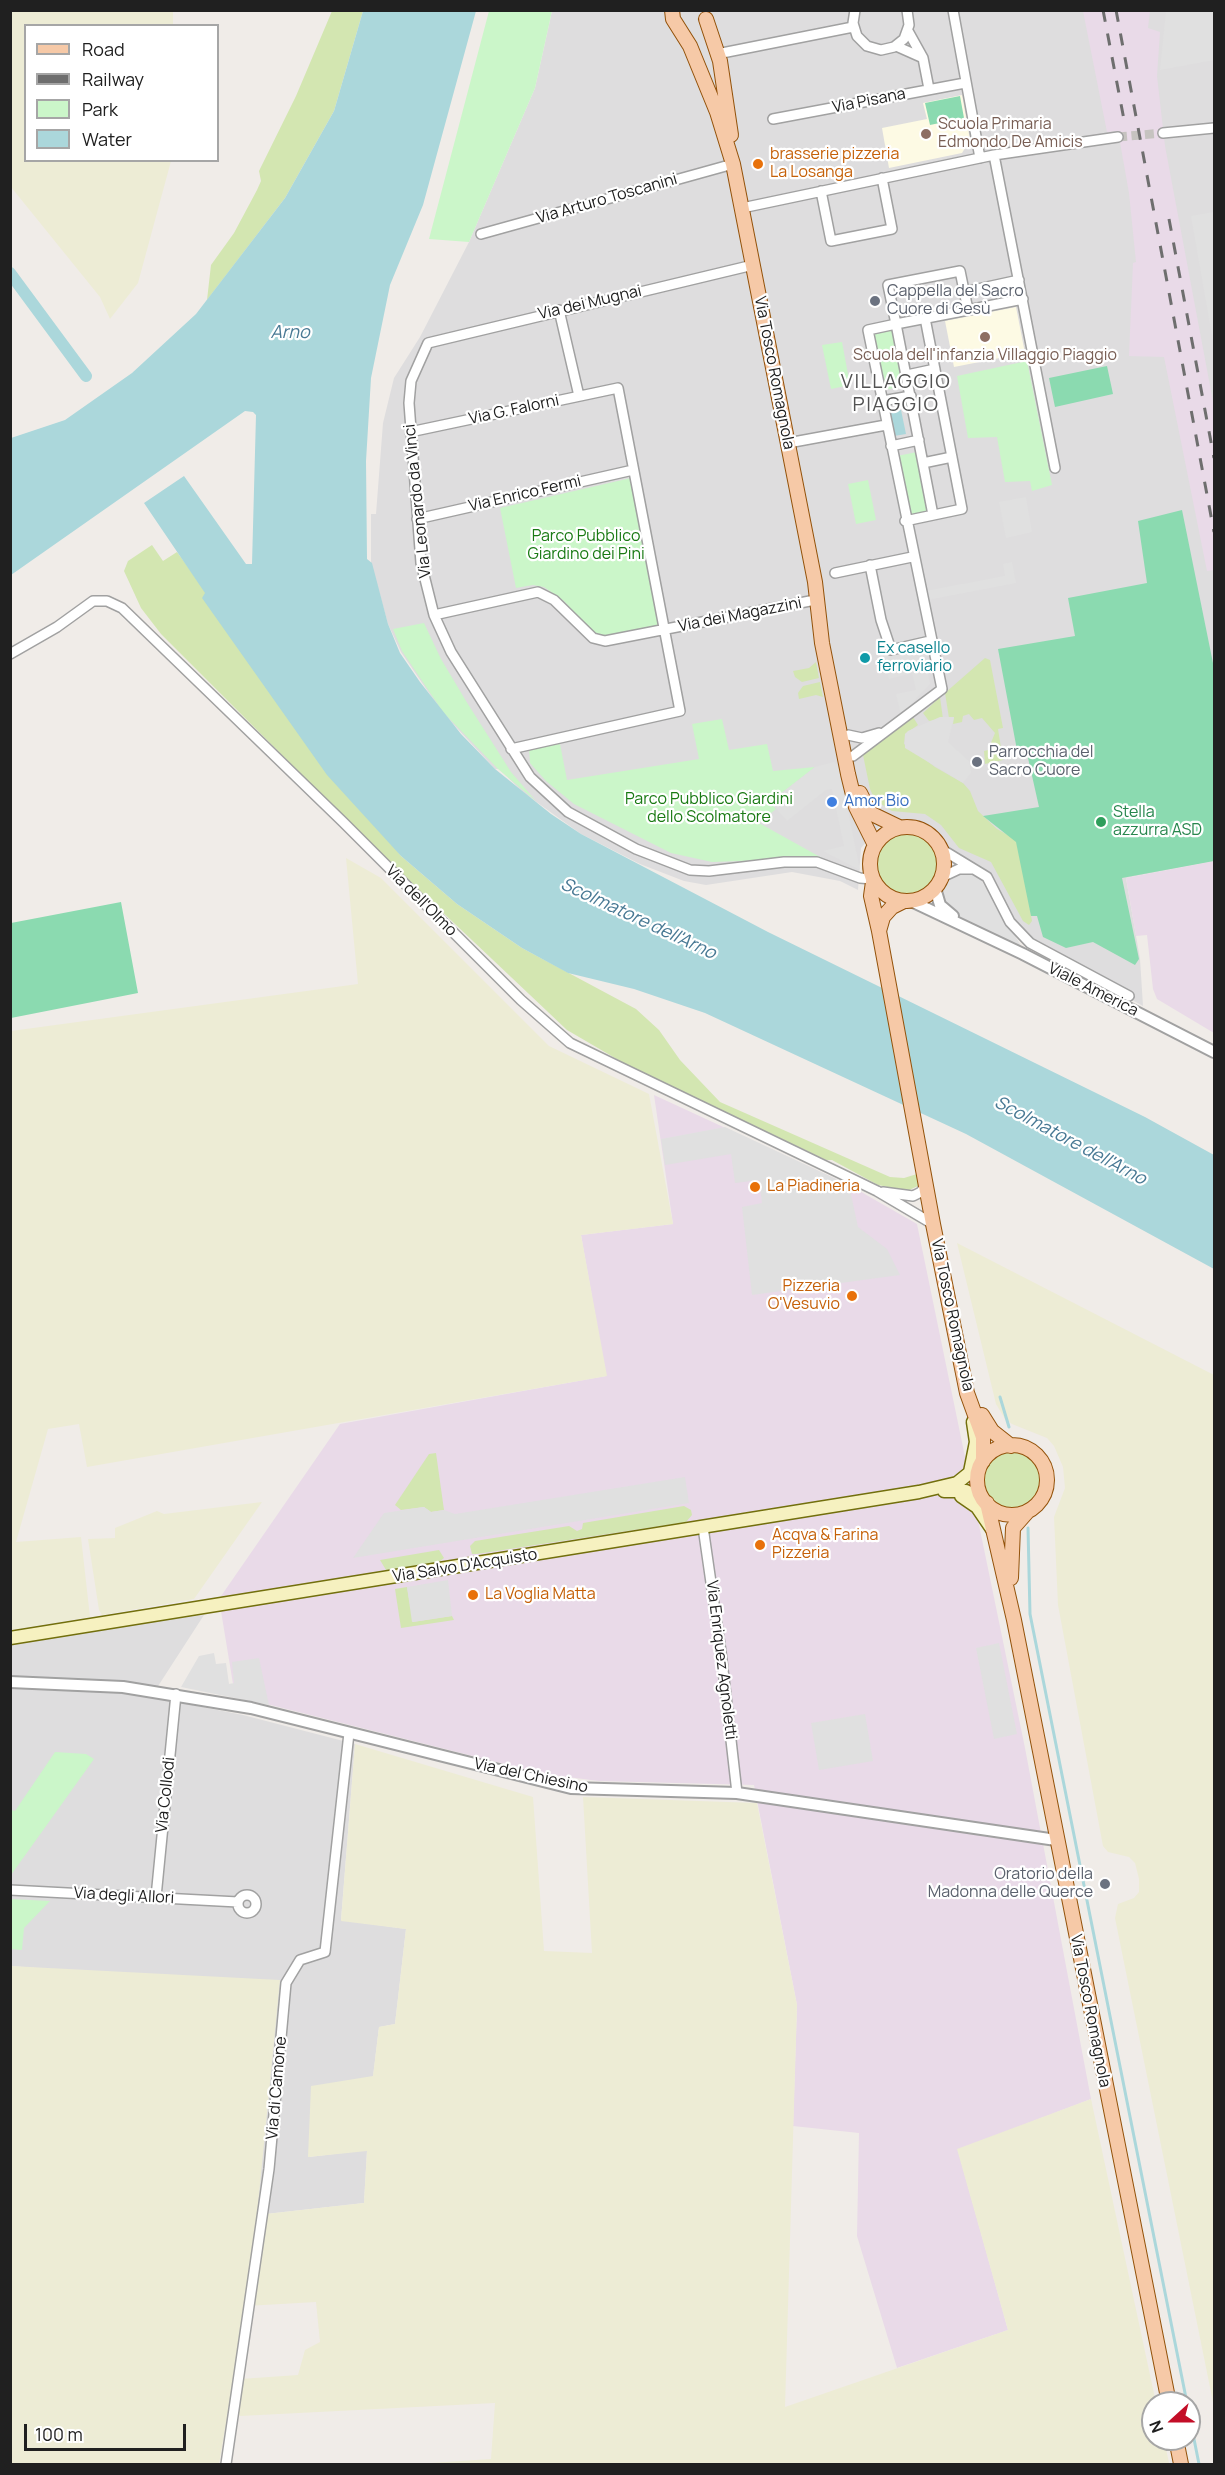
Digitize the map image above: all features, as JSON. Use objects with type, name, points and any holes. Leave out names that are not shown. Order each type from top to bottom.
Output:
[{"type":"main road","name":"Via Tosco Romagnola","points":[[671,11],[717,112],[733,164],[815,582],[815,600],[853,795],[875,845]]},
{"type":"main road","name":"Via Tosco Romagnola","points":[[706,15],[728,103],[733,164]]},
{"type":"main road","points":[[678,25],[692,29],[706,15]]},
{"type":"main road","name":"Via Tosco Romagnola","points":[[815,582],[822,598],[860,792],[867,808],[880,820],[899,827]]},
{"type":"main road","points":[[879,916],[892,907],[907,901],[939,883],[945,862],[941,849],[924,831],[912,826],[899,827],[886,832],[875,845],[871,856],[872,880],[885,895],[907,901]]},
{"type":"main road","name":"Via Tosco Romagnola","points":[[872,880],[871,896],[879,916],[879,931],[933,1224],[969,1397],[983,1437],[983,1462]]},
{"type":"main road","name":"Via Tosco Romagnola","points":[[924,1168],[932,1185],[977,1403],[989,1427],[1011,1446]]},
{"type":"main road","points":[[969,1397],[976,1442],[970,1473]]},
{"type":"main road","points":[[1011,1446],[1022,1447],[1035,1454],[1046,1473],[1043,1496],[1028,1511],[1006,1514],[966,1491],[919,1492],[951,1485],[970,1473],[993,1452],[1011,1446]]},
{"type":"main road","points":[[983,1462],[978,1484],[986,1502]]},
{"type":"main road","points":[[946,1491],[974,1504],[994,1533]]},
{"type":"main road","name":"Via Salvo D'Acquisto","points":[[10,1638],[919,1492]]},
{"type":"main road","name":"Via Tosco Romagnola","points":[[986,1502],[1014,1620],[1166,2391]]},
{"type":"main road","name":"Via Tosco Romagnola","points":[[1014,1620],[1010,1565],[1012,1533],[1015,1524],[1028,1511]]},
{"type":"street","points":[[855,10],[854,27],[859,40],[869,47],[881,50],[897,46],[923,58]]},
{"type":"street","points":[[907,10],[908,31],[923,58],[929,89]]},
{"type":"street","points":[[952,10],[980,158]]},
{"type":"street","points":[[717,54],[854,27]]},
{"type":"street","points":[[897,46],[908,31]]},
{"type":"street","name":"Via Pisana","points":[[773,119],[965,83]]},
{"type":"street","points":[[1163,133],[1215,128]]},
{"type":"street","points":[[742,208],[994,155],[1118,137]]},
{"type":"street","points":[[994,155],[1055,468]]},
{"type":"street","name":"Via Arturo Toscanini","points":[[481,234],[733,164]]},
{"type":"street","points":[[820,191],[831,241],[892,229],[882,178]]},
{"type":"street","name":"Via dei Mugnai","points":[[428,343],[753,265]]},
{"type":"street","points":[[933,515],[888,285],[960,271],[968,310]]},
{"type":"street","points":[[964,292],[1019,280]]},
{"type":"street","points":[[853,756],[942,689],[912,557],[868,330],[1023,299]]},
{"type":"street","points":[[560,310],[579,396]]},
{"type":"street","points":[[905,521],[962,509],[925,318]]},
{"type":"street","name":"Via Leonardo da Vinci","points":[[428,343],[411,381],[410,432],[421,563],[434,615],[451,652],[530,777],[568,812],[614,838],[677,867],[703,871],[769,863],[817,862],[860,878],[872,880]]},
{"type":"street","points":[[906,375],[935,369]]},
{"type":"street","name":"Via G. Falorni","points":[[410,432],[618,388],[633,470]]},
{"type":"street","points":[[882,401],[910,396]]},
{"type":"street","points":[[788,443],[886,424]]},
{"type":"street","points":[[891,446],[919,440]]},
{"type":"street","points":[[923,463],[952,457]]},
{"type":"street","points":[[511,749],[680,711],[633,470]]},
{"type":"street","name":"Via Enrico Fermi","points":[[417,519],[633,470]]},
{"type":"street","points":[[835,573],[912,557]]},
{"type":"street","points":[[870,565],[881,620],[891,650],[930,641]]},
{"type":"street","name":"Via dei Magazzini","points":[[434,615],[520,593],[538,592],[554,600],[597,640],[665,630],[815,600]]},
{"type":"street","name":"Via dell'Olmo","points":[[10,654],[57,627],[93,601],[107,601],[122,608],[343,822],[521,1000],[570,1043],[878,1191],[933,1224]]},
{"type":"street","points":[[848,735],[865,738],[886,730]]},
{"type":"street","points":[[941,849],[955,860],[987,878],[1010,922],[1026,940],[1129,996]]},
{"type":"street","points":[[971,929],[943,909],[939,883],[959,869],[976,870]]},
{"type":"street","points":[[907,901],[971,929]]},
{"type":"street","name":"Viale America","points":[[971,929],[1215,1052]]},
{"type":"street","name":"Via dell'Olmo","points":[[878,1191],[914,1196],[921,1192],[926,1184]]},
{"type":"street","name":"Via Enriquez Agnoletti","points":[[703,1527],[723,1661],[737,1793]]},
{"type":"street","name":"Via del Chiesino","points":[[10,1682],[123,1687],[176,1694],[250,1708],[571,1788],[737,1793],[1056,1840]]},
{"type":"street","name":"Via Collodi","points":[[156,1897],[176,1694]]},
{"type":"street","name":"Via di Camone","points":[[226,2464],[269,2169],[286,1983],[300,1960],[325,1952],[349,1733]]},
{"type":"street","name":"Via degli Allori","points":[[10,1890],[238,1902]]},
{"type":"shaded area","points":[[552,11],[1214,11],[1214,861],[1126,878],[1140,959],[1143,1006],[1043,951],[1024,935],[990,874],[982,867],[961,860],[948,851],[939,838],[923,824],[886,819],[861,848],[858,890],[840,881],[792,872],[706,885],[684,881],[640,864],[581,834],[524,793],[499,769],[495,769],[442,712],[401,652],[388,624],[371,563],[371,514],[376,514],[383,423],[394,378],[420,337],[469,242],[535,88]]},
{"type":"shaded area","points":[[1083,11],[1150,11],[1148,28],[1160,32],[1157,76],[1165,146],[1214,407],[1214,570],[1207,571],[1164,357],[1129,356],[1133,263],[1136,262],[1129,193],[1118,131],[1107,132]]},
{"type":"shaded area","points":[[1166,11],[1214,11],[1214,60],[1160,70]]},
{"type":"shaded area","name":"Scuola Primaria Edmondo De Amicis","points":[[962,95],[970,140],[962,153],[889,168],[882,128],[927,119],[923,103]]},
{"type":"shaded area","points":[[1214,212],[1214,347],[1191,216]]},
{"type":"shaded area","name":"Scuola dell'infanzia Villaggio Piaggio","points":[[1016,307],[1025,353],[954,367],[945,321]]},
{"type":"shaded area","points":[[1026,497],[1032,532],[1006,538],[999,502]]},
{"type":"shaded area","points":[[1012,562],[1016,583],[922,601],[920,592],[1005,576],[1003,564]]},
{"type":"shaded area","points":[[922,642],[930,684],[901,715],[896,694],[916,690],[912,673],[889,679],[883,650]]},
{"type":"shaded area","points":[[940,717],[954,717],[948,742],[969,761],[971,773],[963,783],[905,748],[905,734],[908,731]]},
{"type":"shaded area","points":[[834,762],[839,767],[860,870],[823,851],[844,846],[832,789],[826,790],[787,821],[770,802],[815,767]]},
{"type":"shaded area","points":[[1214,861],[1214,1033],[1157,999],[1153,989],[1147,935],[1136,936],[1126,878]]},
{"type":"shaded area","points":[[959,872],[974,873],[980,878],[1023,949],[949,911],[943,902],[942,892],[950,878]]},
{"type":"shaded area","points":[[654,1095],[849,1185],[917,1224],[1025,1748],[1091,2099],[958,2150],[1008,2330],[897,2368],[857,2236],[859,2133],[793,2126],[797,2005],[754,1785],[599,1781],[544,1774],[235,1696],[219,1599],[340,1424],[606,1376],[581,1235],[673,1224]]},
{"type":"shaded area","points":[[725,1127],[849,1185],[858,1227],[887,1249],[900,1275],[752,1295],[742,1207],[762,1203],[759,1180],[735,1183],[731,1154],[665,1165],[661,1139]]},
{"type":"shaded area","points":[[685,1477],[689,1503],[353,1558],[384,1513],[424,1507],[431,1512],[444,1510],[455,1514]]},
{"type":"shaded area","points":[[448,1580],[452,1616],[412,1622],[407,1587]]},
{"type":"shaded area","points":[[204,1615],[151,1697],[243,1715],[355,1744],[341,1920],[406,1929],[395,2024],[379,2027],[373,2077],[309,2157],[367,2150],[364,2203],[257,2215],[37,1968],[11,1966],[10,1639]]},
{"type":"shaded area","points":[[999,1643],[1017,1734],[994,1739],[976,1648]]},
{"type":"shaded area","points":[[214,1653],[216,1664],[226,1663],[229,1684],[234,1683],[232,1662],[259,1658],[269,1705],[181,1687],[199,1656]]},
{"type":"shaded area","points":[[865,1714],[873,1761],[819,1770],[811,1723]]},
{"type":"green space","points":[[11,10],[173,11],[173,24],[24,24],[24,162],[171,162],[138,283],[110,319],[100,297],[11,187]]},
{"type":"green space","points":[[332,11],[363,11],[334,111],[285,198],[207,300],[211,265],[234,233],[257,190],[261,181],[259,171],[296,96]]},
{"type":"green space","points":[[489,11],[552,11],[535,88],[469,242],[429,239]]},
{"type":"green space","points":[[960,96],[964,118],[930,125],[925,103]]},
{"type":"green space","points":[[894,330],[905,386],[883,390],[872,335]]},
{"type":"green space","points":[[842,342],[850,385],[831,389],[822,345]]},
{"type":"green space","points":[[1027,361],[1052,485],[1032,491],[1030,481],[1005,482],[997,437],[968,438],[957,376]]},
{"type":"green space","points":[[1107,366],[1113,394],[1055,407],[1049,378]]},
{"type":"green space","points":[[917,452],[929,512],[909,517],[897,456]]},
{"type":"green space","name":"Parco Pubblico Giardino dei Pini","points":[[631,478],[659,626],[601,637],[594,634],[564,601],[544,587],[533,585],[516,588],[500,508]]},
{"type":"green space","points":[[868,480],[876,520],[856,524],[848,484]]},
{"type":"green space","points":[[1182,510],[1214,668],[1214,861],[1122,878],[1139,959],[1135,965],[1093,942],[1066,948],[1043,937],[1037,916],[1031,916],[1016,842],[983,816],[1039,807],[1026,749],[1017,750],[998,649],[1075,636],[1068,598],[1147,583],[1138,521]]},
{"type":"green space","points":[[152,545],[163,561],[177,552],[401,856],[457,904],[522,948],[636,1009],[659,1030],[680,1060],[720,1102],[890,1177],[904,1178],[917,1174],[920,1182],[918,1186],[907,1191],[878,1185],[832,1160],[826,1160],[627,1065],[567,1030],[381,854],[161,634],[141,608],[124,571],[128,561]]},
{"type":"green space","points":[[424,623],[441,659],[466,701],[511,772],[536,801],[498,769],[443,712],[402,651],[393,629]]},
{"type":"green space","points":[[985,658],[990,660],[1003,728],[998,729],[1003,760],[985,764],[984,751],[988,750],[995,733],[982,718],[974,720],[969,714],[963,716],[962,722],[953,724],[954,717],[949,718],[945,693]]},
{"type":"green space","points":[[816,662],[819,678],[802,682],[795,677],[793,671],[809,668]]},
{"type":"green space","points":[[820,682],[823,697],[816,695],[799,699],[798,693],[803,686]]},
{"type":"green space","points":[[940,697],[943,719],[929,721],[923,713]]},
{"type":"green space","points":[[913,717],[918,725],[905,734],[904,744],[935,767],[963,783],[970,791],[978,811],[997,829],[1015,839],[1019,847],[1032,921],[1029,925],[1023,921],[991,862],[959,848],[941,825],[925,814],[892,811],[875,800],[870,789],[863,755]]},
{"type":"green space","name":"Parco Pubblico Giardini dello Scolmatore","points":[[722,719],[729,750],[767,744],[773,771],[815,767],[770,802],[776,809],[759,823],[822,858],[712,862],[671,853],[574,804],[546,781],[530,763],[529,749],[560,744],[567,780],[699,759],[692,724]]},
{"type":"green space","points":[[907,834],[924,839],[932,847],[937,864],[932,881],[924,889],[907,894],[890,889],[882,881],[877,864],[882,847],[890,839]]},
{"type":"green space","points":[[346,858],[381,878],[549,1046],[649,1094],[673,1224],[581,1235],[607,1376],[87,1467],[79,1424],[48,1429],[16,1542],[81,1537],[90,1617],[11,1630],[11,1031],[358,984]]},
{"type":"green space","points":[[121,902],[138,993],[11,1018],[11,923]]},
{"type":"green space","points":[[957,1243],[1214,1375],[1214,2407],[1115,1918],[1118,1904],[1134,1898],[1139,1892],[1139,1879],[1135,1863],[1129,1857],[1108,1852],[1103,1846],[1058,1605],[1054,1517],[1065,1488],[1063,1467],[1054,1446],[1047,1438],[1012,1424],[1005,1419],[996,1404]]},
{"type":"green space","points":[[1006,1451],[1018,1451],[1033,1459],[1041,1474],[1041,1486],[1033,1501],[1018,1509],[1006,1509],[991,1501],[983,1486],[983,1474],[991,1459]]},
{"type":"green space","points":[[436,1453],[444,1510],[431,1512],[424,1507],[401,1510],[395,1505],[429,1454]]},
{"type":"green space","points":[[262,1502],[194,1599],[102,1615],[99,1610],[88,1539],[115,1538],[115,1528],[157,1511],[164,1514]]},
{"type":"green space","points":[[684,1506],[691,1510],[692,1515],[686,1522],[477,1554],[472,1554],[470,1546],[475,1541],[569,1526],[577,1531],[582,1529],[583,1523]]},
{"type":"green space","points":[[439,1550],[444,1558],[439,1562],[386,1570],[380,1560]]},
{"type":"green space","points":[[407,1587],[413,1622],[452,1616],[454,1620],[401,1628],[395,1589]]},
{"type":"green space","points":[[355,1744],[533,1797],[544,1951],[592,1953],[583,1797],[757,1803],[797,2005],[785,2407],[1008,2330],[957,2149],[1091,2099],[1153,2391],[1141,2391],[1141,2451],[1166,2451],[1169,2463],[416,2464],[491,2459],[495,2403],[240,2416],[236,2411],[240,2379],[298,2375],[305,2350],[320,2342],[316,2302],[246,2306],[219,2464],[11,2464],[10,1966],[280,1980],[257,2215],[364,2203],[367,2151],[308,2157],[311,2086],[373,2076],[379,2027],[395,2024],[406,1929],[341,1921]]},
{"type":"green space","points":[[55,1752],[86,1754],[94,1759],[11,1875],[11,1810],[15,1811]]},
{"type":"green space","points":[[10,1899],[50,1901],[24,1928],[22,1950],[11,1949]]},
{"type":"water","points":[[363,11],[476,11],[423,205],[390,285],[371,378],[366,461],[367,559],[372,563],[388,624],[400,653],[461,734],[495,769],[551,814],[581,834],[768,932],[1145,1117],[1214,1155],[1214,1269],[966,1134],[705,1013],[634,989],[568,973],[522,948],[457,904],[401,856],[327,775],[202,598],[205,593],[144,503],[184,476],[246,564],[252,564],[256,415],[253,412],[245,411],[11,575],[11,438],[65,420],[132,373],[196,314],[285,198],[334,111]]},
{"type":"water","points":[[901,410],[906,434],[894,436],[890,412]]},
{"type":"waterway","points":[[10,273],[86,376]]},
{"type":"waterway","points":[[1000,1397],[1009,1427]]},
{"type":"waterway","points":[[1028,1528],[1030,1614],[1185,2391]]},
{"type":"waterway","points":[[1196,2451],[1199,2464]]},
{"type":"tunnel","points":[[1118,137],[1163,133]]},
{"type":"railway","points":[[1103,10],[1125,125]]},
{"type":"railway","points":[[1116,10],[1214,532]]},
{"type":"railway","points":[[1169,219],[1214,458]]},
{"type":"place","name":"Scuola Primaria Edmondo De Amicis","points":[[926,134]]},
{"type":"place","name":"brasserie pizzeria La Losanga","points":[[758,164]]},
{"type":"place","name":"Cappella del Sacro Cuore di Gesù","points":[[875,301]]},
{"type":"place","name":"Scuola dell'infanzia Villaggio Piaggio","points":[[985,337]]},
{"type":"place","name":"Ex casello ferroviario","points":[[865,658]]},
{"type":"place","name":"Parrocchia del Sacro Cuore","points":[[977,762]]},
{"type":"place","name":"Amor Bio","points":[[832,802]]},
{"type":"place","name":"Stella azzurra ASD","points":[[1101,822]]},
{"type":"place","name":"La Piadineria","points":[[755,1187]]},
{"type":"place","name":"Pizzeria O'Vesuvio","points":[[852,1296]]},
{"type":"place","name":"Acqva & Farina Pizzeria","points":[[760,1545]]},
{"type":"place","name":"La Voglia Matta","points":[[473,1595]]},
{"type":"place","name":"Oratorio della Madonna delle Querce","points":[[1105,1884]]},
{"type":"district","name":"VILLAGGIO PIAGGIO","points":[[896,394]]},
{"type":"water label","name":"Arno","points":[[290,333]]},
{"type":"water label","name":"Scolmatore dell'Arno","points":[[638,919]]},
{"type":"water label","name":"Scolmatore dell'Arno","points":[[1070,1141]]}]
